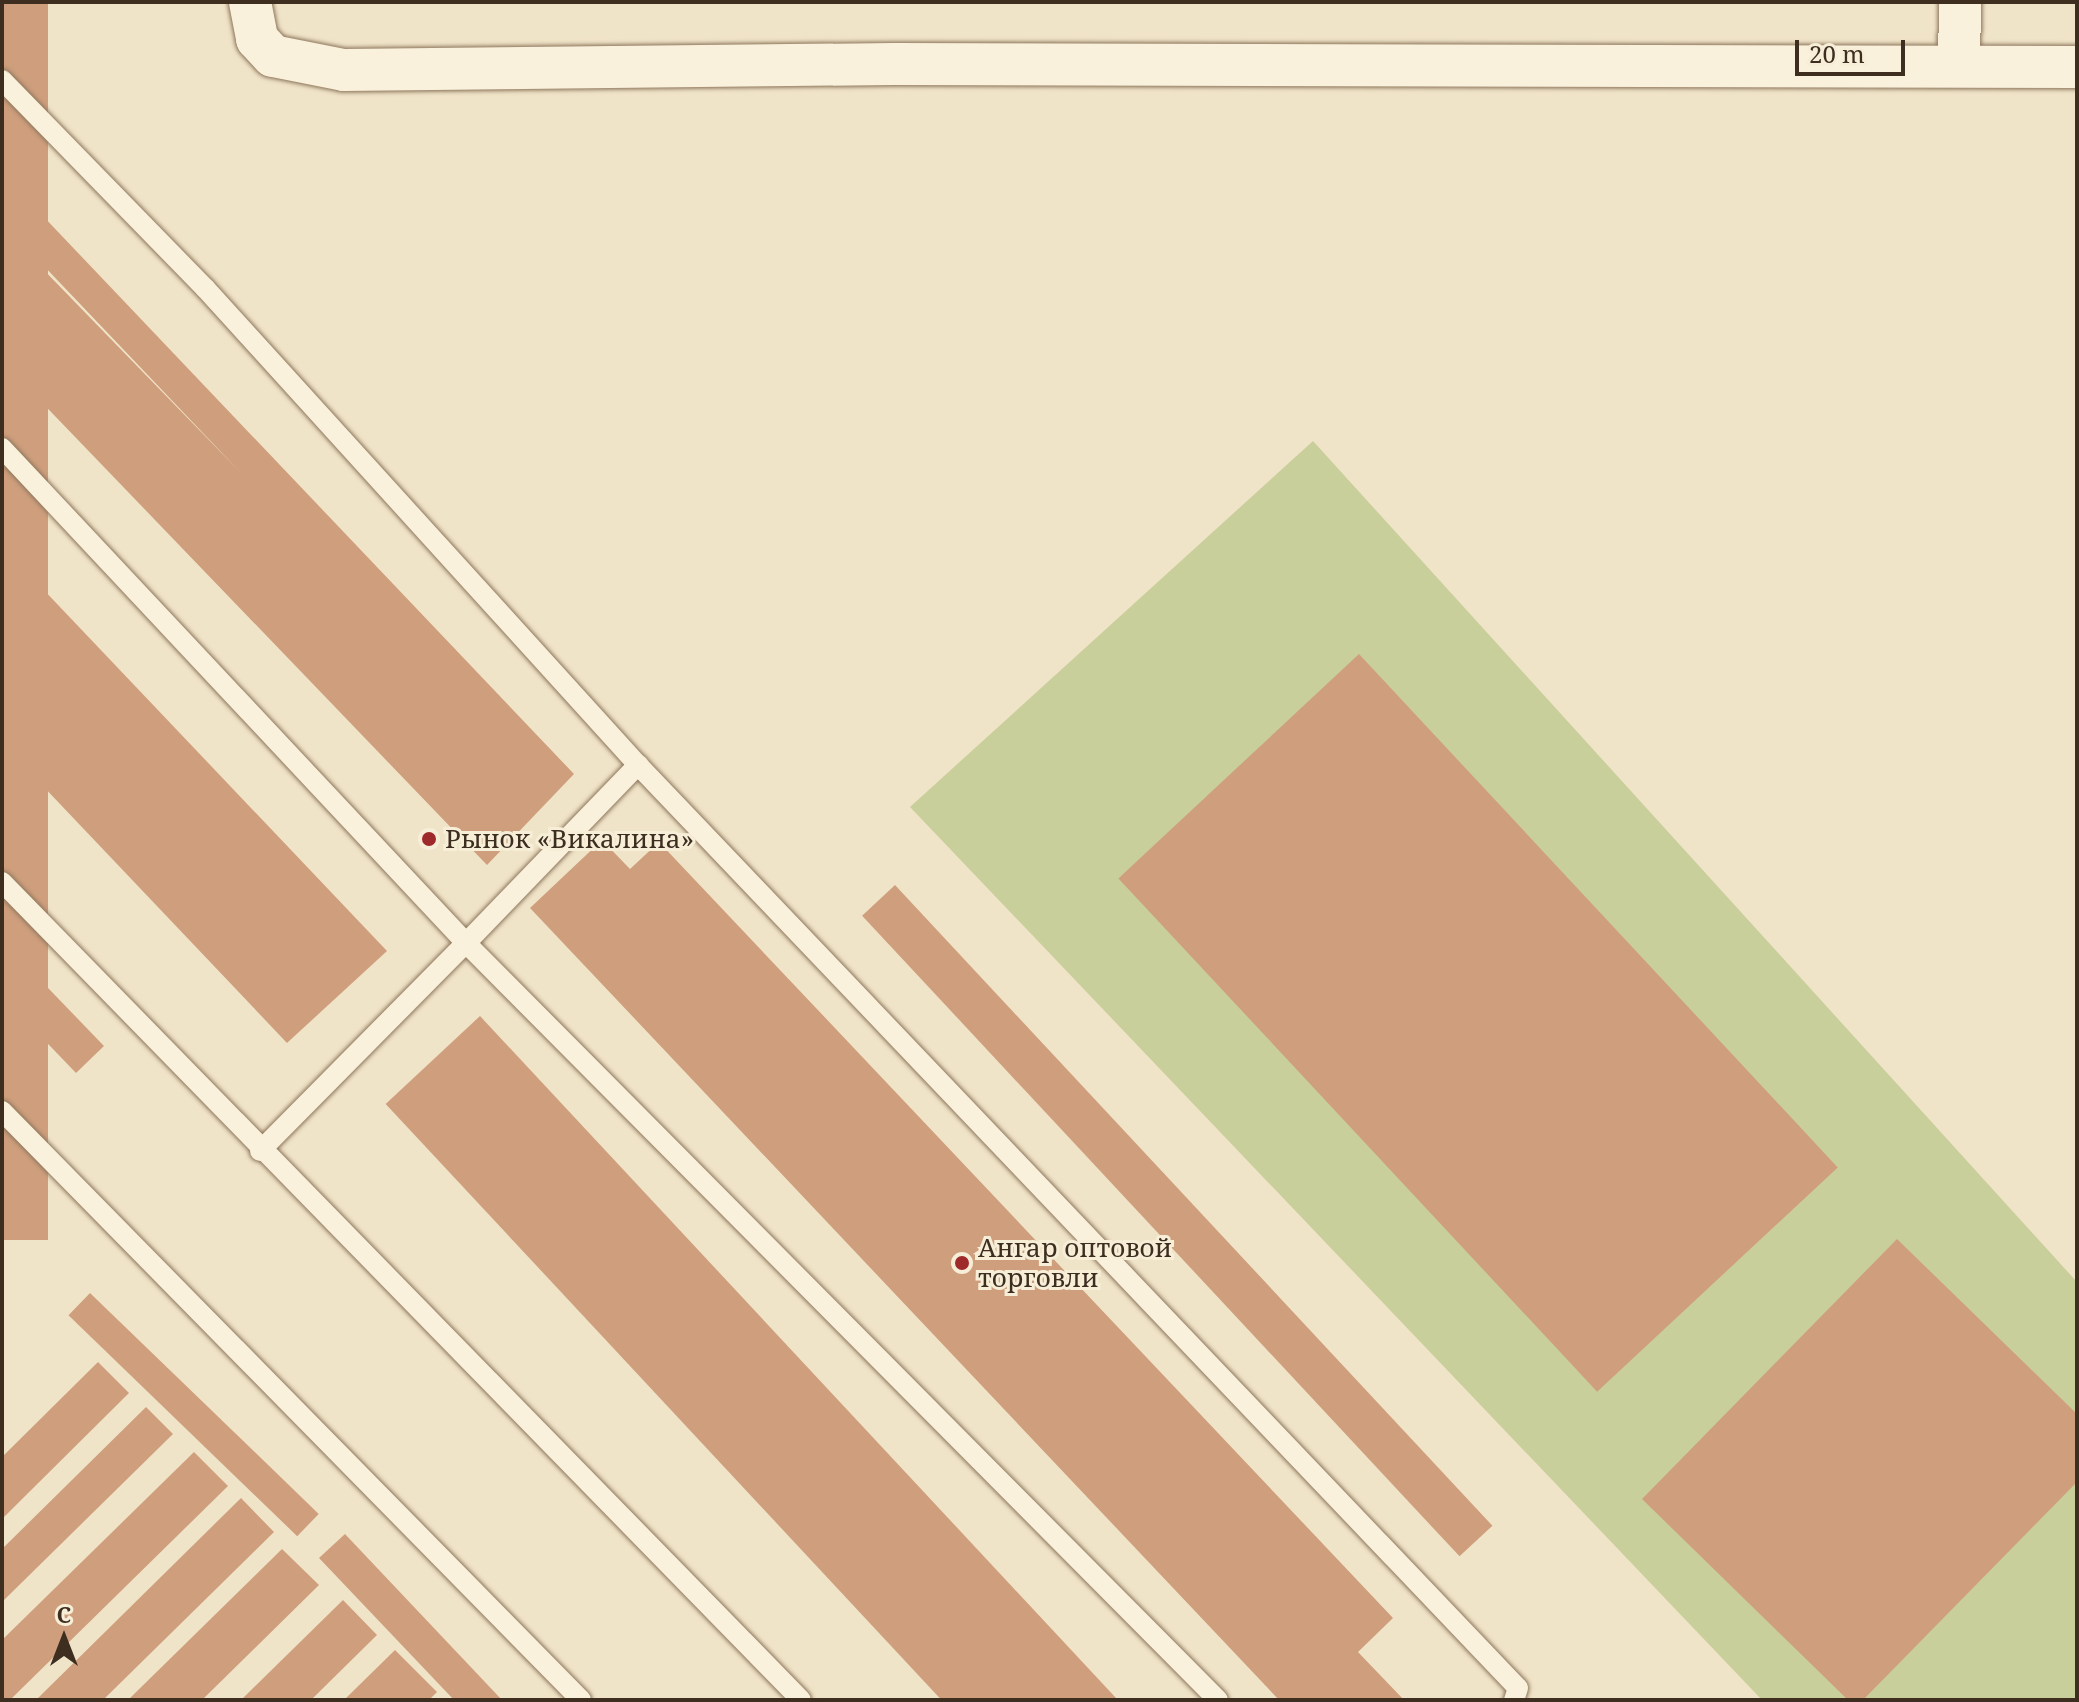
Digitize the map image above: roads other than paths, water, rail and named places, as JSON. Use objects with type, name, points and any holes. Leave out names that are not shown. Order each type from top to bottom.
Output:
[{"type":"street","points":[[250,2],[257,39],[273,56],[344,70],[894,64],[2077,67]]},
{"type":"street","points":[[1959,66],[1960,2]]},
{"type":"lane","points":[[2,80],[205,288],[638,765],[1518,1688],[1514,1700]]},
{"type":"lane","points":[[2,448],[466,943],[1218,1700]]},
{"type":"lane","points":[[260,1151],[638,765]]},
{"type":"lane","points":[[2,882],[260,1151],[801,1700]]},
{"type":"lane","points":[[2,1111],[581,1700]]},
{"type":"place","name":"Рынок «Викалина»","points":[[429,839]]},
{"type":"place","name":"Ангар оптовой торговли","points":[[962,1263]]}]
